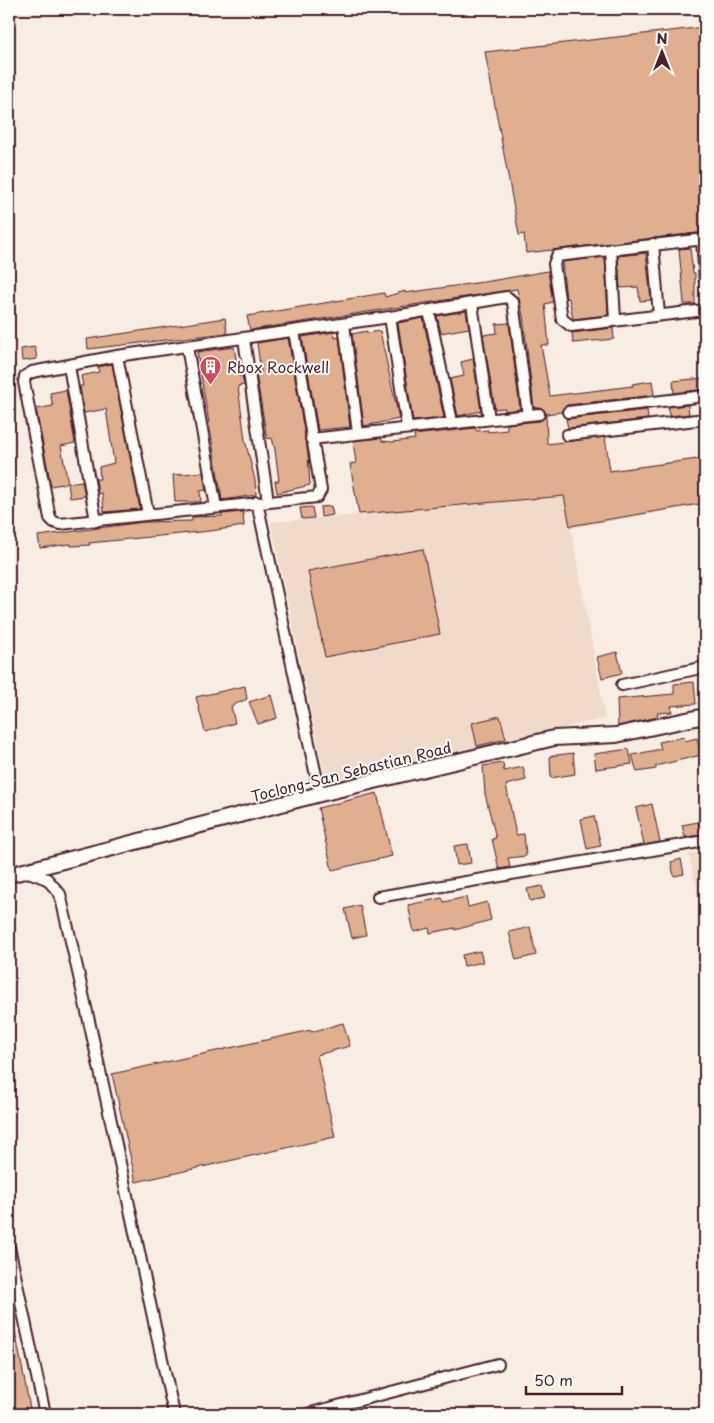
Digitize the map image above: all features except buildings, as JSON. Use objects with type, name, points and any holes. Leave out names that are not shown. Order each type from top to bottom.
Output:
[{"type":"street","points":[[705,281],[704,239],[611,248],[557,256],[554,264],[562,319],[565,324],[571,326],[705,310]]},
{"type":"street","points":[[653,244],[660,315]]},
{"type":"street","points":[[611,248],[615,320]]},
{"type":"street","points":[[294,331],[311,438],[321,490],[317,497],[257,502],[96,521],[60,524],[54,522],[50,518],[24,382],[25,376],[32,372],[117,356],[244,339],[294,331],[430,311],[507,297],[511,298],[534,414],[311,438]]},
{"type":"street","points":[[472,304],[489,419]]},
{"type":"street","points":[[430,311],[452,422]]},
{"type":"street","points":[[390,317],[407,428]]},
{"type":"street","points":[[344,324],[358,433]]},
{"type":"street","points":[[244,339],[268,501]]},
{"type":"street","points":[[187,347],[216,507]]},
{"type":"street","points":[[117,356],[148,514]]},
{"type":"street","points":[[69,366],[96,521]]},
{"type":"street","points":[[568,412],[705,396]]},
{"type":"street","points":[[567,435],[705,419]]},
{"type":"street","points":[[257,502],[320,794]]},
{"type":"street","points":[[622,685],[705,667]]},
{"type":"street","name":"Toclong-San Sebastian Road","points":[[9,875],[320,794],[554,738],[622,734],[705,716]]},
{"type":"street","points":[[378,897],[705,841]]},
{"type":"street","points":[[26,871],[47,878],[60,894],[110,1114],[136,1244],[174,1414]]},
{"type":"street","points":[[9,1247],[45,1414]]},
{"type":"street","points":[[307,1414],[498,1364]]},
{"type":"shaded area","points":[[555,442],[561,476],[705,457],[705,504],[571,528],[605,718],[326,782],[271,522],[358,515],[349,462]]},
{"type":"shaded area","points":[[705,851],[705,904],[700,905],[689,854]]},
{"type":"place","name":"Rbox Rockwell","points":[[211,385]]}]
